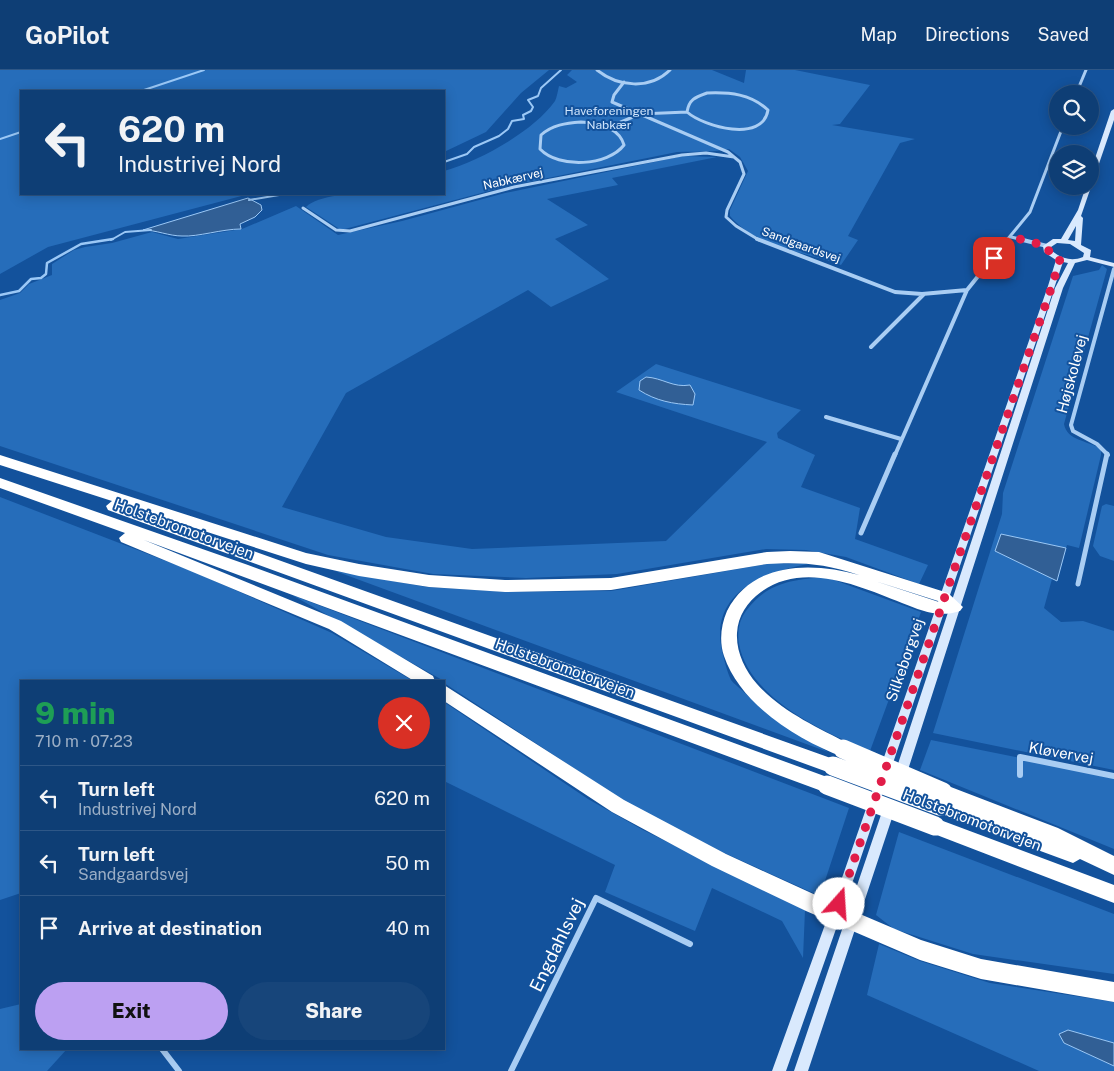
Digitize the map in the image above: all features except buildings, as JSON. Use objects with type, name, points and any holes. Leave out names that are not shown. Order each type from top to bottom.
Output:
[{"type":"highway","points":[[0,460],[306,558],[359,570],[429,581],[506,586],[611,584],[767,558],[819,558],[846,565],[946,605]]},
{"type":"highway","name":"Holstebromotorvejen","points":[[0,467],[289,568],[833,766],[942,799],[1114,868]]},
{"type":"highway","points":[[7,485],[40,503],[335,625],[425,680]]},
{"type":"highway","name":"Holstebromotorvejen","points":[[7,485],[252,573],[827,785],[1114,894]]},
{"type":"highway","points":[[942,799],[788,720],[762,700],[740,675],[731,654],[728,634],[734,611],[746,594],[767,580],[791,573],[818,571],[946,605]]},
{"type":"highway","points":[[445,693],[618,806],[719,860],[843,917],[920,950],[981,969],[1114,992]]},
{"type":"main road","points":[[1099,155],[1114,111]]},
{"type":"main road","points":[[1064,241],[1081,210],[1086,195]]},
{"type":"main road","points":[[1078,244],[1081,210]]},
{"type":"main road","points":[[1114,261],[1087,256],[1072,262],[1050,254],[1047,246],[1052,242],[1064,241],[1078,244],[1084,248],[1087,256],[1114,267]]},
{"type":"main road","name":"Silkeborgvej","points":[[801,1071],[843,917],[1060,259]]},
{"type":"main road","name":"Silkeborgvej","points":[[946,605],[1056,296],[1072,262]]},
{"type":"main road","name":"Silkeborgvej","points":[[778,1071],[843,917]]},
{"type":"street","points":[[596,70],[610,79],[624,82],[654,80],[667,75],[670,70]]},
{"type":"street","points":[[1080,85],[1086,70]]},
{"type":"street","points":[[624,82],[614,95],[612,102],[728,152],[735,157]]},
{"type":"street","points":[[715,93],[749,96],[764,105],[768,110],[763,121],[746,128],[734,129],[704,124],[692,118],[688,112],[689,102],[704,94],[715,93]]},
{"type":"street","points":[[610,127],[624,139],[624,146],[614,156],[595,162],[565,161],[543,152],[538,145],[539,138],[555,126],[582,122],[610,127],[640,114],[688,112]]},
{"type":"street","points":[[861,533],[967,290],[1012,237],[1030,212],[1060,135]]},
{"type":"street","name":"Nabkærvej","points":[[303,208],[336,230],[350,231],[514,187],[682,154],[706,153],[735,157]]},
{"type":"street","name":"Sandgaardsvej","points":[[735,157],[743,168],[744,174],[727,210],[726,217],[746,234],[764,244],[821,262],[879,287],[896,292],[924,294],[967,290]]},
{"type":"street","points":[[1012,237],[1047,246]]},
{"type":"street","name":"Højskolevej","points":[[1078,584],[1108,456],[1105,448],[1080,436],[1073,431],[1071,425],[1114,267]]},
{"type":"street","points":[[871,348],[924,294]]},
{"type":"street","points":[[826,417],[901,439]]},
{"type":"street","name":"Kløvervej","points":[[1020,776],[1020,756],[1114,776]]},
{"type":"street","name":"Engdahlsvej","points":[[511,1071],[596,898],[690,944]]},
{"type":"street","points":[[163,1050],[179,1071]]},
{"type":"green space","points":[[0,70],[549,70],[521,93],[486,132],[445,152],[445,90],[20,90],[20,195],[245,195],[48,247],[0,274]]},
{"type":"green space","name":"Haveforeningen Nabkær","points":[[572,70],[712,70],[744,83],[746,70],[795,70],[870,85],[840,124],[832,125],[915,139],[900,143],[848,236],[858,240],[841,265],[767,242],[753,235],[730,216],[730,210],[748,171],[740,157],[729,149],[677,152],[508,186],[341,230],[306,207],[316,201],[344,195],[445,195],[445,171],[489,153],[533,124],[555,101],[559,86],[566,88],[577,82],[567,75]]},
{"type":"green space","points":[[683,156],[717,157],[612,178],[618,185],[547,199],[588,225],[555,239],[609,279],[551,307],[528,290],[346,393],[282,507],[386,537],[472,549],[666,541],[767,442],[616,392],[656,364],[801,410],[777,433],[778,438],[815,455],[801,487],[860,508],[855,539],[928,565],[919,584],[846,557],[806,550],[766,549],[617,574],[526,578],[433,574],[328,555],[0,446],[0,300],[20,293],[29,284],[52,275],[52,264],[74,250],[112,243],[152,232],[178,239],[242,229],[296,206],[338,235],[402,221],[505,193]]},
{"type":"green space","points":[[1102,265],[1107,269],[1064,424],[1066,430],[1073,437],[1101,449],[1101,455],[1079,548],[1067,545],[1057,581],[1052,579],[1044,608],[1061,622],[1083,621],[1114,631],[1114,770],[933,733],[1002,514],[1003,493],[1073,276],[1099,270]]},
{"type":"green space","points":[[0,497],[192,571],[332,633],[411,680],[20,680],[20,893],[0,900]]},
{"type":"green space","points":[[1106,504],[1114,506],[1114,561],[1100,556],[1093,546],[1102,506]]},
{"type":"green space","points":[[772,563],[809,564],[774,573],[758,580],[743,589],[732,600],[724,614],[720,631],[726,666],[731,680],[764,710],[828,752],[335,571],[427,587],[509,592],[611,591]]},
{"type":"green space","points":[[826,577],[921,612],[870,751],[811,723],[772,697],[757,681],[746,663],[739,644],[738,631],[740,622],[754,601],[763,594],[772,588],[791,581]]},
{"type":"green space","points":[[292,595],[849,808],[820,896],[720,851],[624,801],[445,684],[445,680]]},
{"type":"green space","points":[[445,703],[588,799],[643,830],[805,910],[803,958],[782,921],[712,888],[695,931],[605,892],[615,865],[445,781]]},
{"type":"green space","points":[[931,740],[1114,777],[1114,849],[920,770]]},
{"type":"green space","points":[[899,832],[1114,914],[1114,974],[973,954],[894,929],[876,915]]},
{"type":"green space","points":[[879,944],[920,961],[990,983],[1114,1002],[1114,1043],[1068,1030],[1064,1043],[1114,1066],[1114,1071],[1039,1071],[867,995]]},
{"type":"green space","points":[[20,1004],[20,1050],[66,1050],[47,1071],[0,1071],[0,1009]]},
{"type":"shaded area","points":[[248,198],[261,205],[262,210],[255,217],[240,224],[241,229],[188,236],[143,230]]},
{"type":"shaded area","points":[[646,377],[678,385],[690,385],[695,394],[693,405],[665,401],[639,390],[640,381]]},
{"type":"shaded area","points":[[1001,534],[1066,548],[1057,581],[995,551]]},
{"type":"shaded area","points":[[1068,1030],[1114,1043],[1114,1066],[1064,1043],[1059,1034]]},
{"type":"waterway","points":[[144,90],[204,70]]},
{"type":"waterway","points":[[445,162],[467,154],[474,147],[499,136],[508,129],[512,121],[524,119],[523,115],[531,111],[533,107],[528,100],[538,96],[541,88],[561,70]]},
{"type":"waterway","points":[[0,139],[20,132]]},
{"type":"waterway","points":[[249,200],[279,195]]},
{"type":"waterway","points":[[113,239],[125,232],[151,230]]},
{"type":"waterway","points":[[0,295],[19,291],[31,279],[41,278],[46,274],[47,263],[81,244],[113,239]]},
{"type":"route","points":[[839,904],[1060,259],[1050,254],[1047,246],[1012,237],[994,258]]}]
